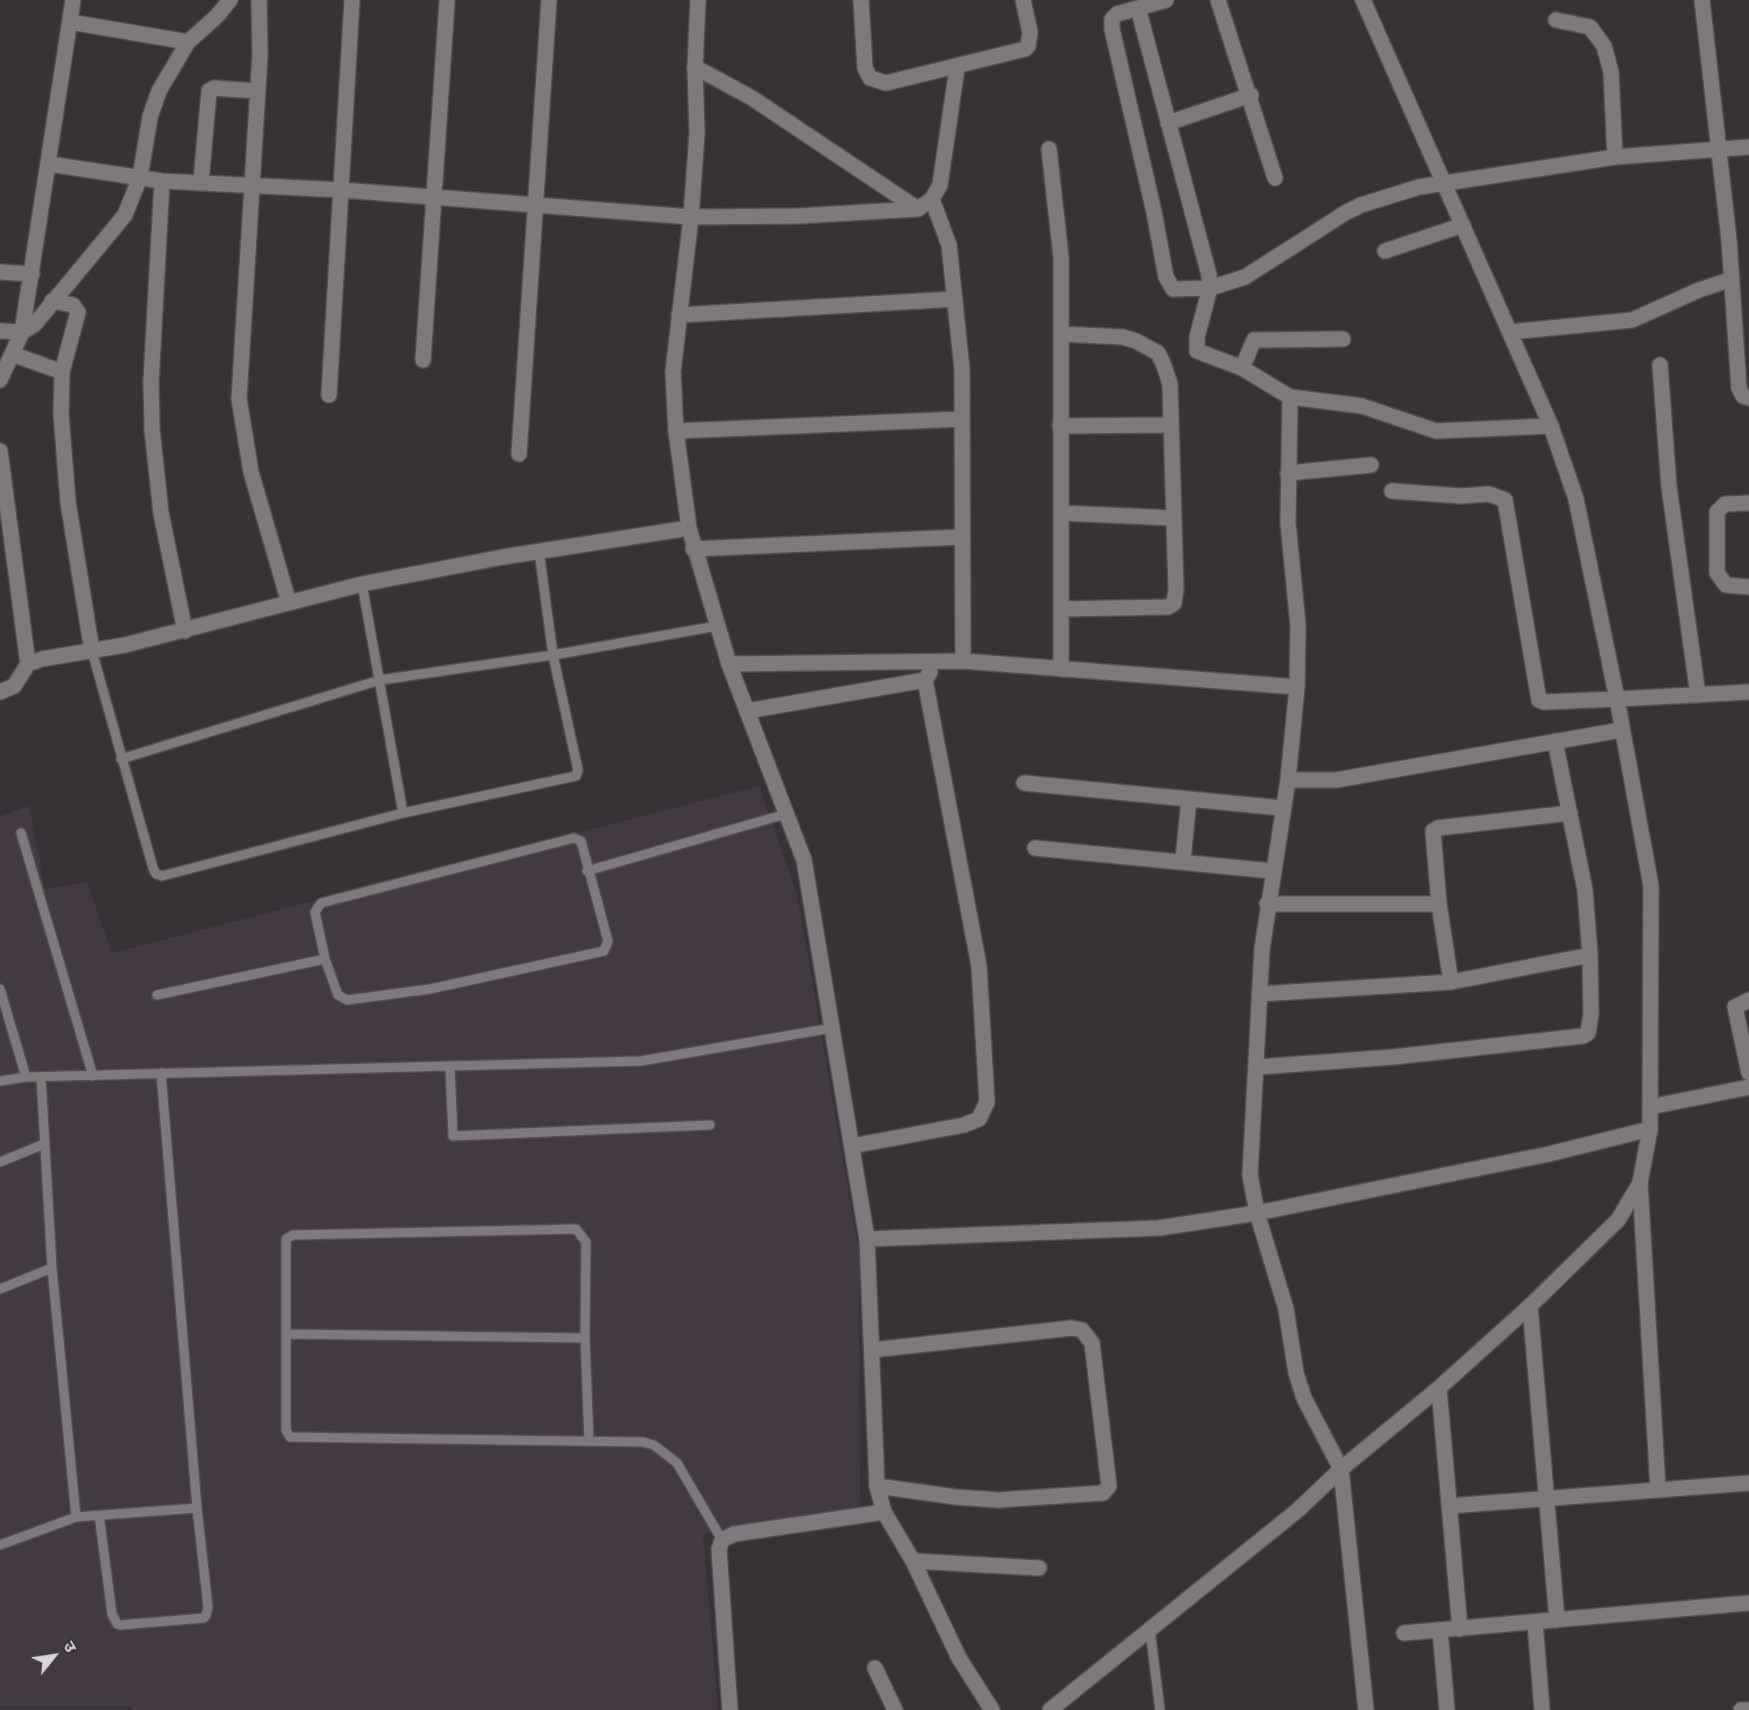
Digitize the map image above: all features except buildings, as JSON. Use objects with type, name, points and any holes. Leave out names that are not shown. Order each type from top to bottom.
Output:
[{"type":"street","points":[[0,380],[22,332],[73,0]]},
{"type":"street","points":[[0,331],[22,332],[34,325],[117,226],[125,214],[140,177],[150,117],[159,91],[188,42],[217,16],[230,0]]},
{"type":"street","points":[[259,0],[257,91],[250,185],[240,407],[251,472],[289,603]]},
{"type":"street","points":[[329,395],[352,0]]},
{"type":"street","points":[[519,454],[549,0]]},
{"type":"street","points":[[698,0],[695,67],[697,133],[691,217],[673,372],[676,431],[689,528],[693,549],[729,664],[804,860],[867,1239],[878,1486],[884,1512],[912,1561],[959,1658],[992,1710]]},
{"type":"street","points":[[861,0],[862,50],[865,68],[870,78],[886,83],[1015,53],[1029,46],[1030,32],[1023,0]]},
{"type":"street","points":[[1166,0],[1115,15],[1112,29],[1154,212],[1166,277],[1173,289],[1210,288],[1257,272],[1331,222],[1361,205],[1419,187],[1615,157],[1749,147]]},
{"type":"street","points":[[1218,0],[1251,95],[1275,178]]},
{"type":"street","points":[[1362,0],[1445,182],[1551,426],[1575,499],[1617,699],[1651,886],[1650,1129],[1640,1184],[1658,1489]]},
{"type":"street","points":[[1702,0],[1732,279],[1738,388],[1743,396],[1749,398]]},
{"type":"street","points":[[423,360],[447,2]]},
{"type":"street","points":[[1138,8],[1203,251],[1210,288],[1195,349],[1242,368],[1290,397],[1362,406],[1436,431],[1472,432],[1551,426]]},
{"type":"street","points":[[1556,20],[1590,27],[1604,46],[1611,72],[1615,157]]},
{"type":"street","points":[[70,22],[188,42]]},
{"type":"street","points":[[695,67],[745,94],[918,208]]},
{"type":"street","points":[[49,164],[162,181],[342,190],[691,217],[798,216],[918,208],[932,199],[940,185],[957,68]]},
{"type":"street","points":[[201,182],[209,91],[214,88],[257,91]]},
{"type":"street","points":[[1168,123],[1251,95]]},
{"type":"street","points":[[1049,149],[1060,257],[1061,669]]},
{"type":"street","points":[[162,181],[152,382],[152,429],[161,513],[184,631]]},
{"type":"street","points":[[932,199],[949,245],[962,369],[963,661]]},
{"type":"street","points":[[1385,251],[1463,225]]},
{"type":"street","points":[[0,272],[32,274]]},
{"type":"street","points":[[1510,332],[1632,320],[1699,290],[1732,279]]},
{"type":"street","points":[[679,315],[955,299]]},
{"type":"street","points":[[52,302],[74,305],[78,312],[62,372],[61,414],[68,502],[92,651]]},
{"type":"street","points":[[1061,334],[1123,338],[1158,353],[1170,384],[1176,590],[1172,606],[1061,609]]},
{"type":"street","points":[[1242,368],[1254,340],[1343,339]]},
{"type":"street","points":[[12,354],[62,372]]},
{"type":"street","points":[[1660,365],[1669,487],[1698,695]]},
{"type":"street","points":[[1290,397],[1288,523],[1298,625],[1297,687],[1288,780],[1267,904],[1259,994],[1258,1067],[1250,1175],[1257,1213],[1286,1309],[1296,1372],[1304,1398],[1341,1469],[1366,1710]]},
{"type":"street","points":[[676,431],[962,419]]},
{"type":"street","points":[[1060,426],[1172,426]]},
{"type":"street","points":[[0,451],[28,664]]},
{"type":"street","points":[[1288,473],[1371,465]]},
{"type":"street","points":[[1392,491],[1461,496],[1489,494],[1504,500],[1539,700],[1544,702],[1749,692]]},
{"type":"street","points":[[1749,503],[1725,504],[1717,513],[1716,573],[1726,585],[1749,587]]},
{"type":"street","points":[[1061,513],[1174,519]]},
{"type":"street","points":[[0,692],[14,686],[28,664],[42,658],[92,651],[184,631],[362,584],[538,551],[689,528]]},
{"type":"street","points":[[693,549],[961,537]]},
{"type":"street","points":[[852,1146],[964,1125],[979,1119],[987,1102],[980,966],[925,680],[932,661]]},
{"type":"street","points":[[729,664],[963,661],[1297,687]]},
{"type":"street","points":[[747,711],[925,680]]},
{"type":"street","points":[[1288,780],[1336,780],[1621,730]]},
{"type":"street","points":[[1258,1067],[1393,1057],[1583,1036],[1590,1029],[1590,955],[1585,890],[1555,741]]},
{"type":"street","points":[[1024,783],[1282,808]]},
{"type":"street","points":[[1183,860],[1189,799]]},
{"type":"street","points":[[1451,982],[1439,904],[1432,835],[1435,830],[1570,813]]},
{"type":"street","points":[[1035,848],[1183,860],[1272,871]]},
{"type":"street","points":[[1267,904],[1439,904]]},
{"type":"street","points":[[1259,994],[1451,982],[1590,955]]},
{"type":"street","points":[[1749,1000],[1735,1007],[1749,1073]]},
{"type":"street","points":[[1650,1107],[1749,1087]]},
{"type":"street","points":[[867,1239],[1159,1228],[1257,1213],[1549,1154],[1650,1129]]},
{"type":"street","points":[[1050,1710],[1298,1510],[1341,1469],[1439,1388],[1530,1306],[1618,1220],[1640,1184]]},
{"type":"street","points":[[1530,1306],[1557,1620]]},
{"type":"street","points":[[872,1350],[1072,1328],[1082,1330],[1092,1343],[1109,1486],[1103,1493],[998,1500],[956,1497],[878,1486]]},
{"type":"street","points":[[1439,1388],[1460,1629]]},
{"type":"street","points":[[1449,1506],[1749,1483]]},
{"type":"street","points":[[730,1710],[718,1549],[722,1540],[734,1534],[884,1512]]},
{"type":"street","points":[[912,1561],[1039,1568]]},
{"type":"street","points":[[1404,1633],[1749,1603]]},
{"type":"street","points":[[1535,1622],[1542,1710]]},
{"type":"street","points":[[1440,1630],[1447,1710]]},
{"type":"street","points":[[875,1668],[896,1710]]},
{"type":"street","points":[[1741,1710],[1749,1710]]},
{"type":"lane","points":[[92,651],[153,868],[156,874],[162,876],[403,813],[576,776],[578,770],[553,656],[538,551]]},
{"type":"lane","points":[[362,584],[403,813]]},
{"type":"lane","points":[[121,759],[380,680],[553,656],[717,626]]},
{"type":"lane","points":[[587,871],[786,814]]},
{"type":"lane","points":[[21,833],[93,1076]]},
{"type":"lane","points":[[574,838],[581,841],[587,871],[608,941],[604,951],[430,989],[347,1000],[338,995],[325,959],[315,912],[321,903],[574,838]]},
{"type":"lane","points":[[158,995],[325,959]]},
{"type":"lane","points":[[0,989],[26,1077]]},
{"type":"lane","points":[[0,1081],[26,1077],[641,1061],[832,1028]]},
{"type":"lane","points":[[450,1067],[453,1136],[710,1125]]},
{"type":"lane","points":[[99,1515],[112,1614],[120,1626],[204,1618],[208,1607],[197,1508],[161,1073]]},
{"type":"lane","points":[[41,1077],[52,1268],[76,1517]]},
{"type":"lane","points":[[0,1162],[44,1144]]},
{"type":"lane","points":[[589,1441],[585,1338],[586,1242],[576,1229],[289,1237],[285,1242],[288,1334],[286,1430],[290,1437],[643,1442],[663,1451],[677,1463],[722,1540]]},
{"type":"lane","points":[[0,1289],[52,1268]]},
{"type":"lane","points":[[288,1334],[585,1338]]},
{"type":"lane","points":[[0,1545],[76,1517],[197,1508]]},
{"type":"lane","points":[[1150,1630],[1160,1710]]},
{"type":"shaded area","points":[[759,786],[797,894],[859,1253],[860,1509],[703,1534],[718,1710],[133,1710],[131,1706],[0,1706],[0,816],[29,806],[45,889],[87,882],[112,953]]}]
